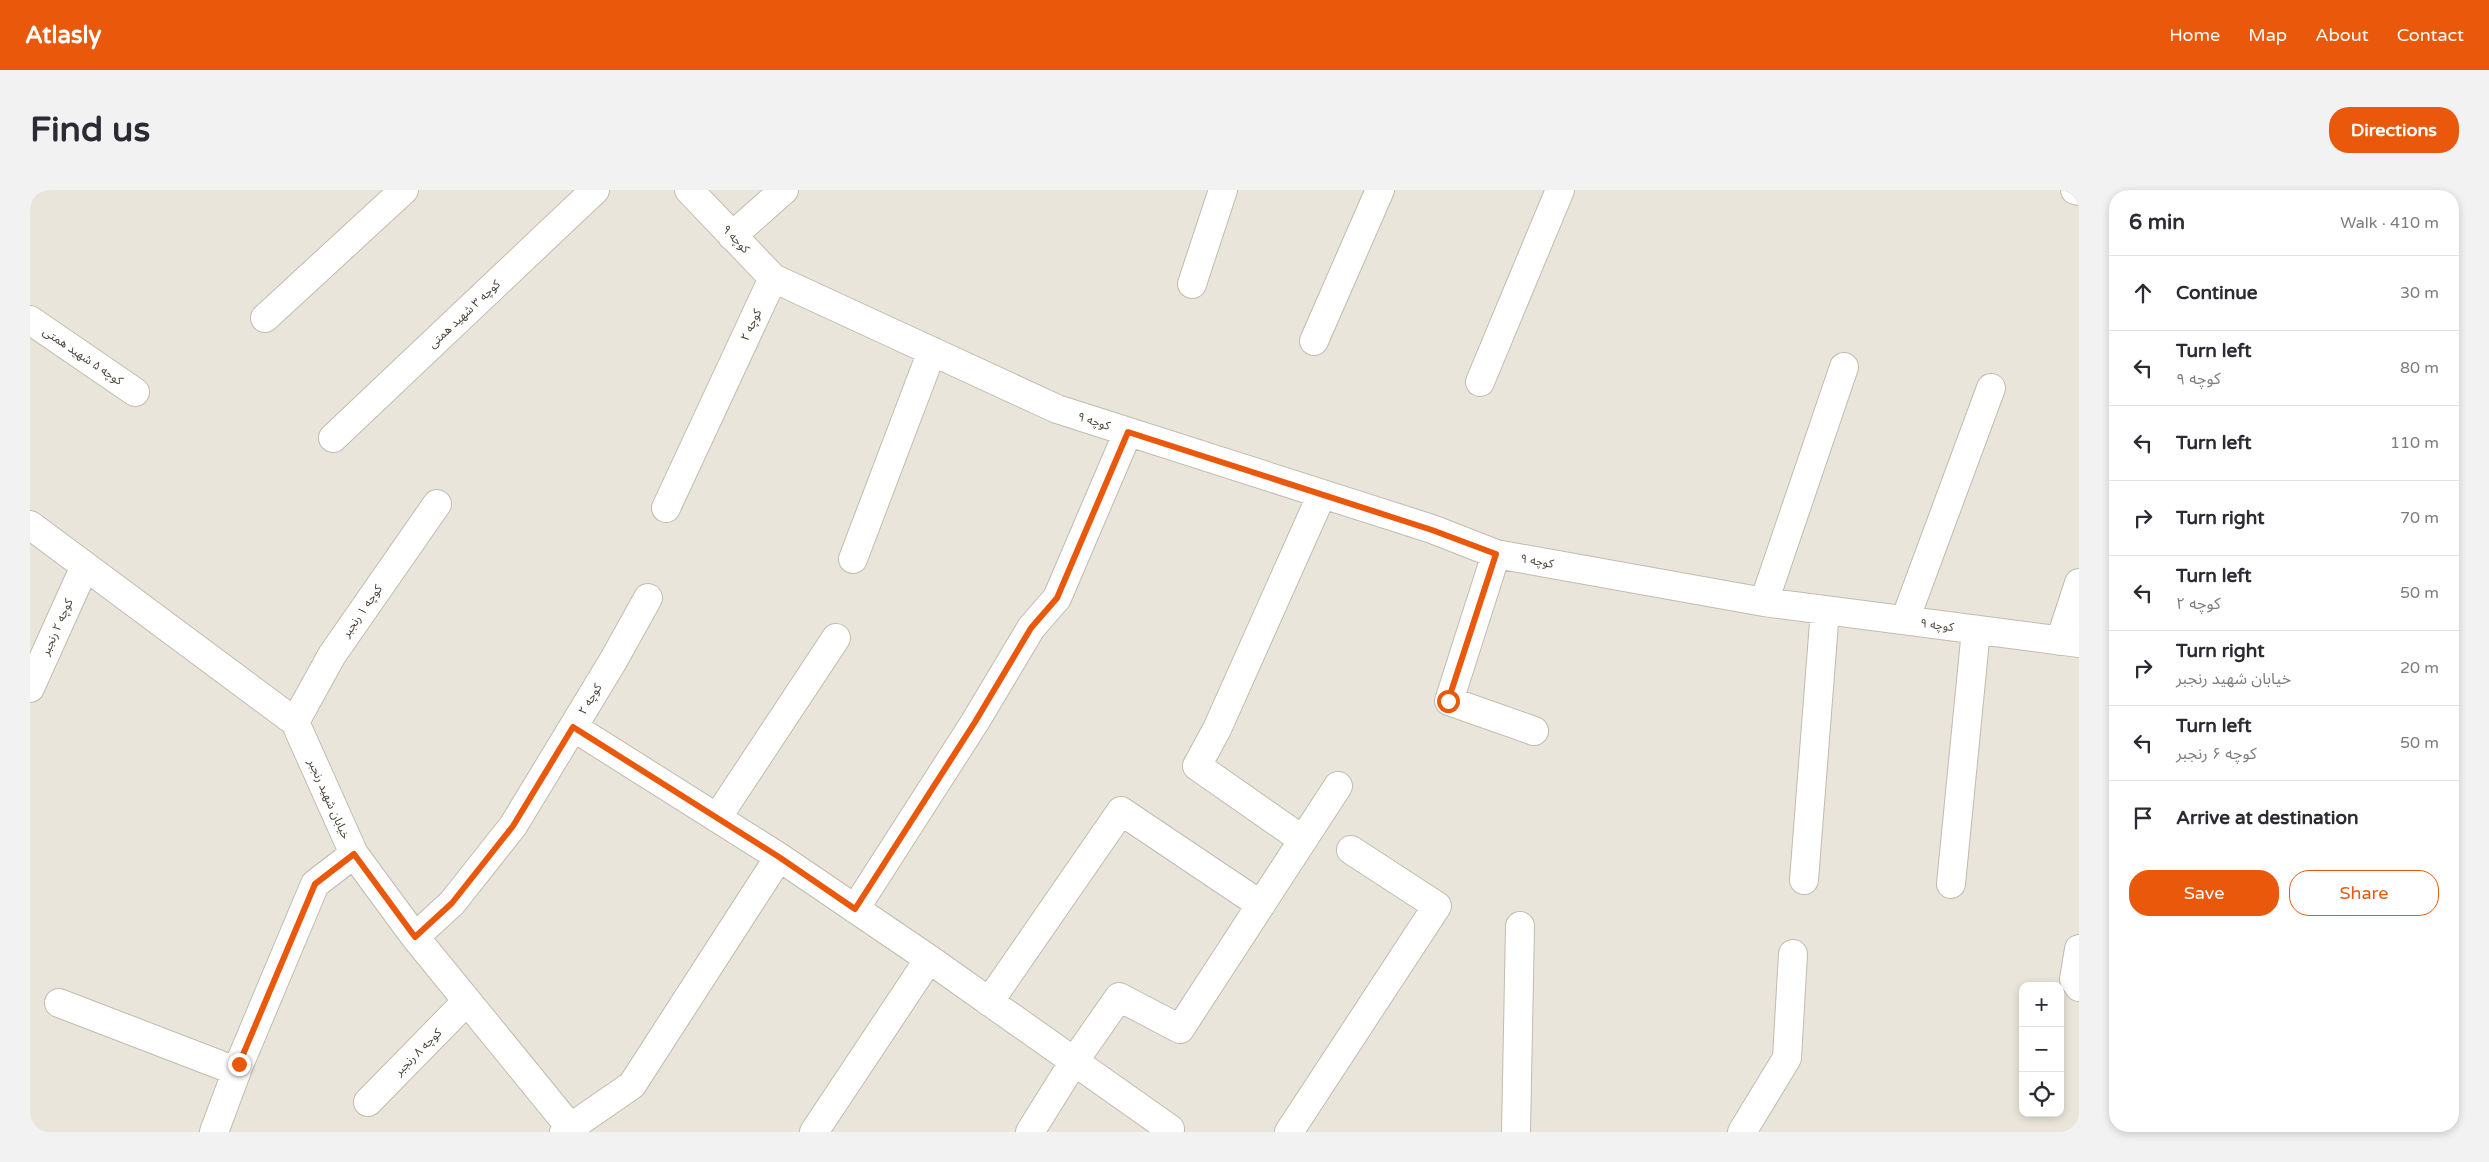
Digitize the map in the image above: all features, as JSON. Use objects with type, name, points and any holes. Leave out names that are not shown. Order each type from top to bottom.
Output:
[{"type":"street","points":[[265,318],[404,190]]},
{"type":"street","name":"کوچه ۳ شهید همتی","points":[[332,438],[594,190]]},
{"type":"street","name":"کوچه ۹","points":[[689,190],[773,278],[1057,409],[1432,530],[1496,554],[1764,602],[2070,642]]},
{"type":"street","points":[[732,236],[784,190]]},
{"type":"street","points":[[1192,284],[1224,190]]},
{"type":"street","points":[[1314,341],[1380,190]]},
{"type":"street","points":[[1480,382],[1560,190]]},
{"type":"street","points":[[2075,190],[2079,191]]},
{"type":"street","name":"کوچه ۲","points":[[666,508],[773,278]]},
{"type":"street","name":"کوچه ۵ شهید همتی","points":[[30,320],[135,392]]},
{"type":"street","points":[[853,559],[932,351]]},
{"type":"street","points":[[1764,602],[1844,367]]},
{"type":"street","points":[[1905,620],[1991,388]]},
{"type":"street","points":[[855,909],[975,722],[1031,628],[1057,598],[1128,432]]},
{"type":"street","points":[[1303,840],[1196,766],[1217,729],[1322,494]]},
{"type":"street","name":"کوچه ۱ رنجبر","points":[[295,722],[332,655],[436,504]]},
{"type":"street","name":"خیابان شهید رنجبر","points":[[30,525],[295,722],[354,854],[415,937],[569,1130]]},
{"type":"street","points":[[1496,554],[1448,701],[1534,731]]},
{"type":"street","name":"کوچه ۲ رنجبر","points":[[30,688],[85,566]]},
{"type":"street","points":[[2070,642],[2079,583]]},
{"type":"street","name":"کوچه ۲","points":[[415,937],[452,903],[513,826],[648,598]]},
{"type":"street","points":[[1804,880],[1825,610]]},
{"type":"street","points":[[1951,884],[1976,630]]},
{"type":"street","points":[[717,818],[836,638]]},
{"type":"street","points":[[573,727],[779,857],[929,959],[1073,1063],[1172,1131]]},
{"type":"street","points":[[1030,1132],[1073,1063],[1119,997],[1180,1029],[1338,786]]},
{"type":"street","points":[[989,1002],[1121,811],[1261,905]]},
{"type":"street","points":[[1289,1132],[1437,906],[1351,850]]},
{"type":"street","points":[[214,1132],[236,1071],[315,884],[354,854]]},
{"type":"street","points":[[569,1130],[632,1085],[779,857]]},
{"type":"street","points":[[1516,1132],[1520,926]]},
{"type":"street","points":[[2079,949],[2074,979],[2079,987]]},
{"type":"street","points":[[1742,1132],[1788,1058],[1793,954]]},
{"type":"street","points":[[814,1132],[929,959]]},
{"type":"street","name":"کوچه ۸ رنجبر","points":[[368,1102],[467,1001]]},
{"type":"street","points":[[59,1003],[236,1071]]},
{"type":"shaded area","points":[[30,190],[2079,190],[2079,1132],[30,1132]]},
{"type":"route","points":[[239,1064],[315,884],[354,854],[415,937],[452,903],[513,826],[573,727],[779,857],[855,909],[975,722],[1031,628],[1057,598],[1128,432],[1432,530],[1496,554],[1448,701]]}]
